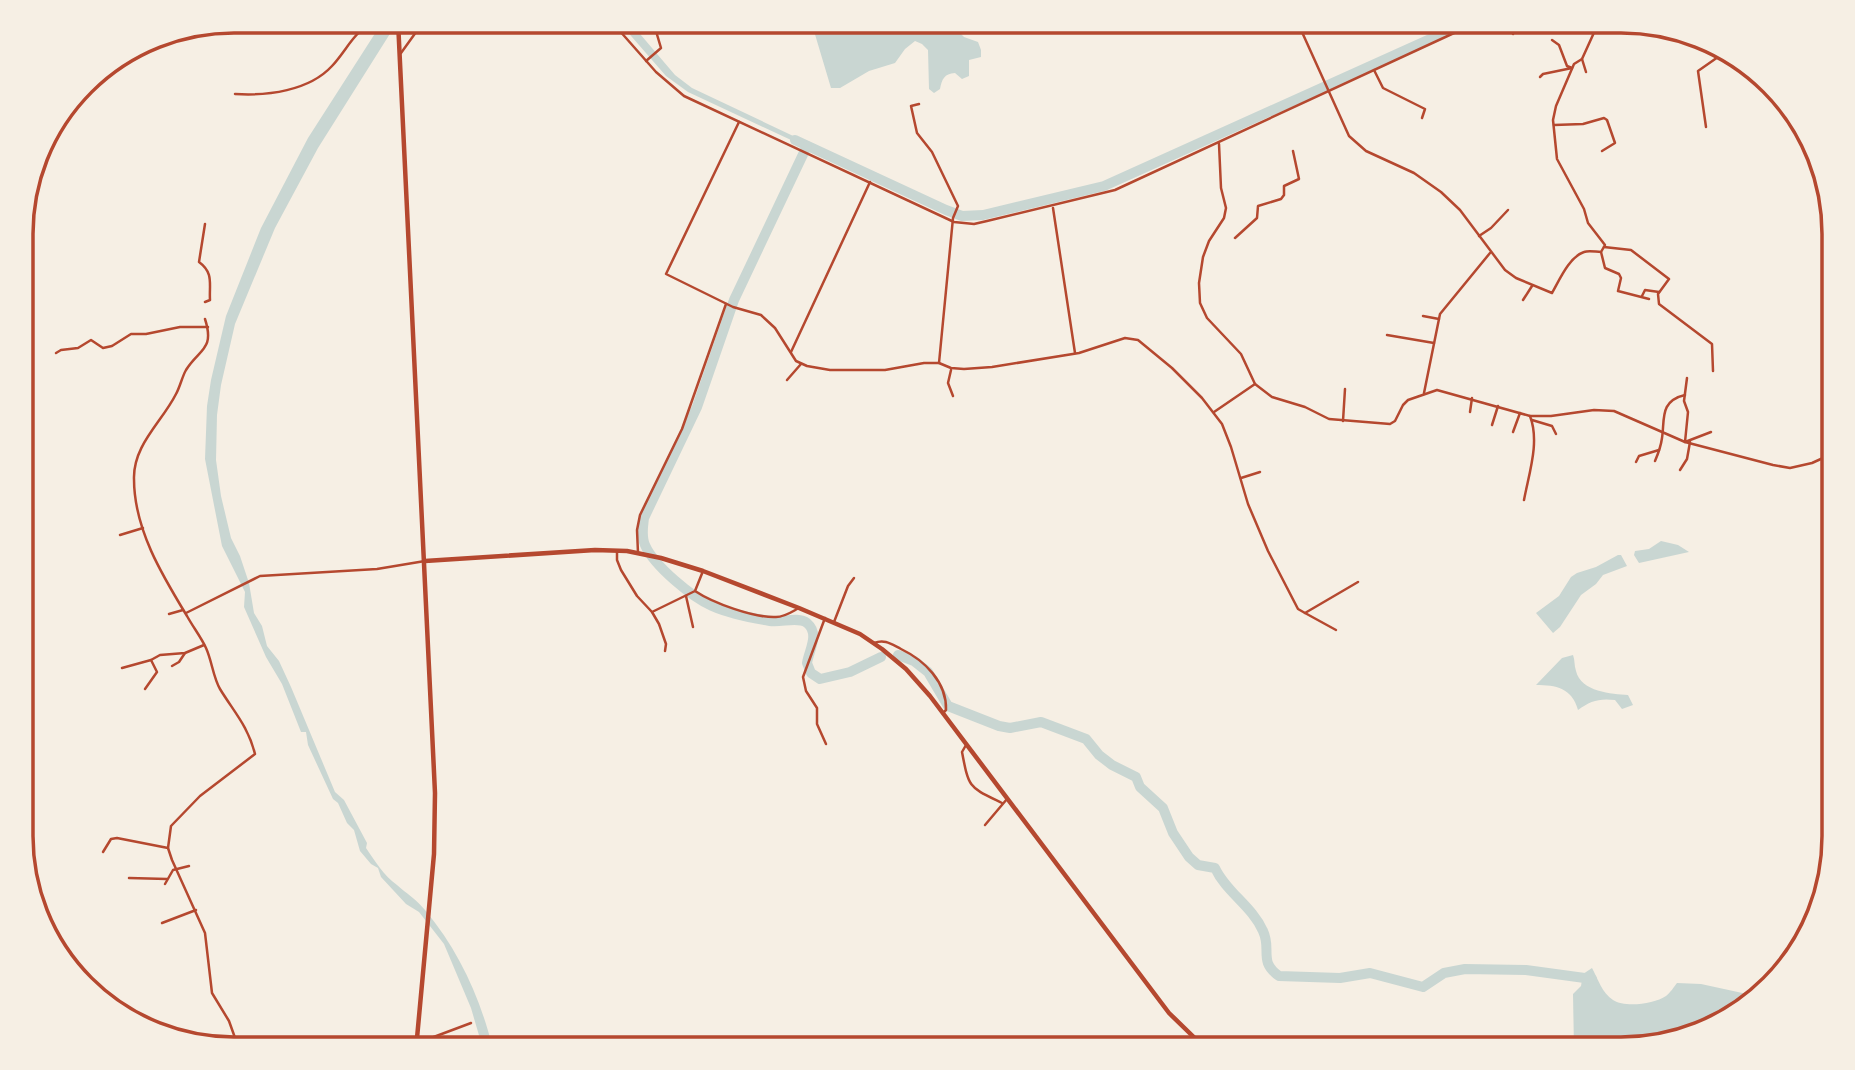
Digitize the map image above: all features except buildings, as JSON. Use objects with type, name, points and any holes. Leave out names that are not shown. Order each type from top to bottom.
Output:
[{"type":"main road","points":[[398,33],[435,793],[431,897],[417,1037]]},
{"type":"main road","points":[[425,561],[617,551],[645,554],[703,571],[799,607],[874,643],[918,681],[1005,801],[1169,1013],[1193,1036]]},
{"type":"street","points":[[235,94],[288,90],[317,79],[332,66],[357,33]]},
{"type":"street","points":[[399,55],[416,33]]},
{"type":"street","points":[[622,33],[676,91],[954,220],[974,223],[1115,190],[1454,33]]},
{"type":"street","points":[[647,61],[661,48],[657,33]]},
{"type":"street","points":[[1303,33],[1349,136],[1366,151],[1414,173],[1441,192],[1460,210],[1505,270],[1532,286],[1552,293],[1579,254],[1584,251],[1601,252]]},
{"type":"street","points":[[1586,72],[1582,59],[1593,33]]},
{"type":"street","points":[[1552,40],[1559,45],[1567,66],[1572,68]]},
{"type":"street","points":[[1706,127],[1698,71],[1717,58]]},
{"type":"street","points":[[1582,59],[1572,68],[1556,106],[1554,125],[1558,163],[1580,201],[1588,223],[1604,247],[1631,250],[1668,277],[1668,283],[1657,298],[1661,307],[1712,344],[1713,370]]},
{"type":"street","points":[[1540,77],[1572,68]]},
{"type":"street","points":[[1374,70],[1383,88],[1425,109],[1422,118]]},
{"type":"street","points":[[919,104],[911,106],[914,127],[932,152],[958,203],[939,363]]},
{"type":"street","points":[[1554,125],[1583,124],[1604,118],[1615,143],[1602,151]]},
{"type":"street","points":[[739,122],[666,274],[730,305],[755,312],[769,320],[801,364],[830,370],[884,370],[939,363],[951,368],[992,367],[1075,353],[1125,338],[1138,340],[1172,368],[1214,412],[1227,435],[1248,504],[1268,551],[1298,609],[1336,630]]},
{"type":"street","points":[[1219,144],[1221,188],[1226,208],[1224,218],[1209,241],[1203,257],[1199,282],[1200,303],[1207,318],[1241,354],[1255,384],[1272,397],[1305,407],[1329,419],[1390,424],[1395,421],[1403,405],[1424,393],[1437,390],[1520,413],[1552,426],[1556,434]]},
{"type":"street","points":[[1235,238],[1257,218],[1258,206],[1281,199],[1284,186],[1299,178],[1293,151]]},
{"type":"street","points":[[791,352],[870,182]]},
{"type":"street","points":[[1053,206],[1075,353]]},
{"type":"street","points":[[1479,236],[1508,210]]},
{"type":"street","points":[[205,224],[200,262],[208,269],[211,278],[210,300],[205,302]]},
{"type":"street","points":[[1604,247],[1601,252],[1605,268],[1619,274],[1621,278],[1618,291],[1649,299]]},
{"type":"street","points":[[1424,393],[1439,319],[1447,304],[1490,253]]},
{"type":"street","points":[[1522,300],[1532,286]]},
{"type":"street","points":[[1642,296],[1645,290],[1660,293]]},
{"type":"street","points":[[638,553],[637,530],[640,515],[686,419],[730,305]]},
{"type":"street","points":[[1423,316],[1439,319]]},
{"type":"street","points":[[205,319],[208,327],[205,350],[186,371],[177,393],[150,432],[133,476],[135,501],[152,556],[205,645],[218,686],[239,713],[255,754],[200,796],[171,826],[169,848],[176,870],[197,911],[208,944],[212,993],[229,1021],[235,1037]]},
{"type":"street","points":[[56,353],[78,348],[91,340],[103,348],[112,346],[131,334],[146,334],[180,327],[208,327]]},
{"type":"street","points":[[1387,335],[1434,343]]},
{"type":"street","points":[[787,380],[801,364]]},
{"type":"street","points":[[951,368],[948,383],[953,396]]},
{"type":"street","points":[[1680,470],[1687,459],[1687,378]]},
{"type":"street","points":[[1214,412],[1255,384]]},
{"type":"street","points":[[1343,421],[1345,389]]},
{"type":"street","points":[[1655,461],[1663,432],[1662,417],[1665,410],[1673,401],[1685,395]]},
{"type":"street","points":[[1470,412],[1472,398]]},
{"type":"street","points":[[1492,425],[1498,406]]},
{"type":"street","points":[[1531,418],[1614,411],[1688,442],[1732,455],[1790,468],[1821,459]]},
{"type":"street","points":[[1513,432],[1520,413]]},
{"type":"street","points":[[1524,500],[1535,441],[1531,418]]},
{"type":"street","points":[[1688,442],[1712,432]]},
{"type":"street","points":[[1636,462],[1639,456],[1659,450]]},
{"type":"street","points":[[1241,478],[1260,472]]},
{"type":"street","points":[[120,535],[143,528]]},
{"type":"street","points":[[617,551],[621,570],[637,596],[652,612],[666,644],[665,651]]},
{"type":"street","points":[[169,614],[184,612],[266,575],[377,569],[425,561]]},
{"type":"street","points":[[693,627],[691,593],[703,571]]},
{"type":"street","points":[[834,622],[848,586],[854,578]]},
{"type":"street","points":[[1305,613],[1358,582]]},
{"type":"street","points":[[652,612],[691,593],[715,603],[771,617],[783,616],[799,607]]},
{"type":"street","points":[[824,618],[803,677],[804,685],[815,703],[817,724],[826,744]]},
{"type":"street","points":[[874,643],[889,642],[926,664],[947,700],[943,713]]},
{"type":"street","points":[[122,668],[160,655],[185,653],[205,645]]},
{"type":"street","points":[[172,666],[179,663],[185,653]]},
{"type":"street","points":[[145,689],[157,672],[151,660]]},
{"type":"street","points":[[966,746],[962,752],[972,788],[1005,801],[985,825]]},
{"type":"street","points":[[103,852],[113,838],[169,848]]},
{"type":"street","points":[[165,884],[173,870],[190,866]]},
{"type":"street","points":[[130,878],[167,878]]},
{"type":"street","points":[[162,923],[197,911]]},
{"type":"street","points":[[434,1037],[471,1023]]},
{"type":"shaded area","points":[[375,33],[390,33],[318,148],[275,228],[235,324],[217,415],[216,460],[221,496],[231,538],[249,583],[254,613],[262,626],[267,646],[279,661],[291,687],[335,792],[344,800],[367,843],[366,848],[380,868],[422,906],[448,942],[475,993],[489,1037],[479,1037],[471,1008],[444,944],[419,912],[406,904],[381,877],[378,868],[360,851],[354,830],[333,799],[308,745],[306,732],[301,732],[282,684],[266,657],[244,607],[245,592],[222,546],[205,459],[211,380],[226,316],[261,228],[308,138]]},
{"type":"shaded area","points":[[628,33],[639,33],[675,75],[692,88],[806,142],[804,146],[688,92],[666,76]]},
{"type":"shaded area","points":[[815,33],[960,33],[978,42],[981,50],[981,57],[969,60],[969,76],[962,79],[955,73],[948,75],[940,89],[934,93],[929,89],[928,50],[915,41],[895,63],[869,71],[840,88],[831,88]]},
{"type":"shaded area","points":[[1661,541],[1678,545],[1689,552],[1639,563],[1634,555],[1635,551],[1649,549]]},
{"type":"shaded area","points":[[1621,555],[1627,566],[1603,575],[1581,595],[1553,633],[1536,613],[1559,596],[1571,577]]},
{"type":"shaded area","points":[[1573,655],[1579,678],[1590,688],[1628,695],[1633,705],[1622,709],[1615,700],[1604,699],[1591,702],[1578,710],[1572,697],[1562,689],[1536,685],[1562,658]]},
{"type":"shaded area","points":[[1592,968],[1606,994],[1625,1004],[1661,999],[1677,983],[1701,984],[1745,994],[1721,1010],[1673,1030],[1634,1036],[1574,1036],[1573,994],[1581,986],[1583,974]]},
{"type":"waterway","points":[[795,140],[946,210],[962,216],[983,215],[1104,186],[1443,33]]},
{"type":"waterway","points":[[807,146],[734,300],[697,407],[644,518],[643,538],[656,562],[704,602],[755,619],[799,620],[807,623],[813,632],[807,663],[811,673],[820,679],[850,672],[881,657]]},
{"type":"waterway","points":[[898,655],[914,661],[928,672],[948,706],[1010,728],[1041,722],[1086,739],[1099,755],[1112,765],[1136,777],[1140,787],[1163,808],[1173,833],[1189,857],[1198,865],[1215,868],[1258,922],[1265,938],[1267,960],[1279,976],[1340,978],[1370,973],[1423,987],[1444,973],[1465,969],[1526,970],[1592,979]]}]
